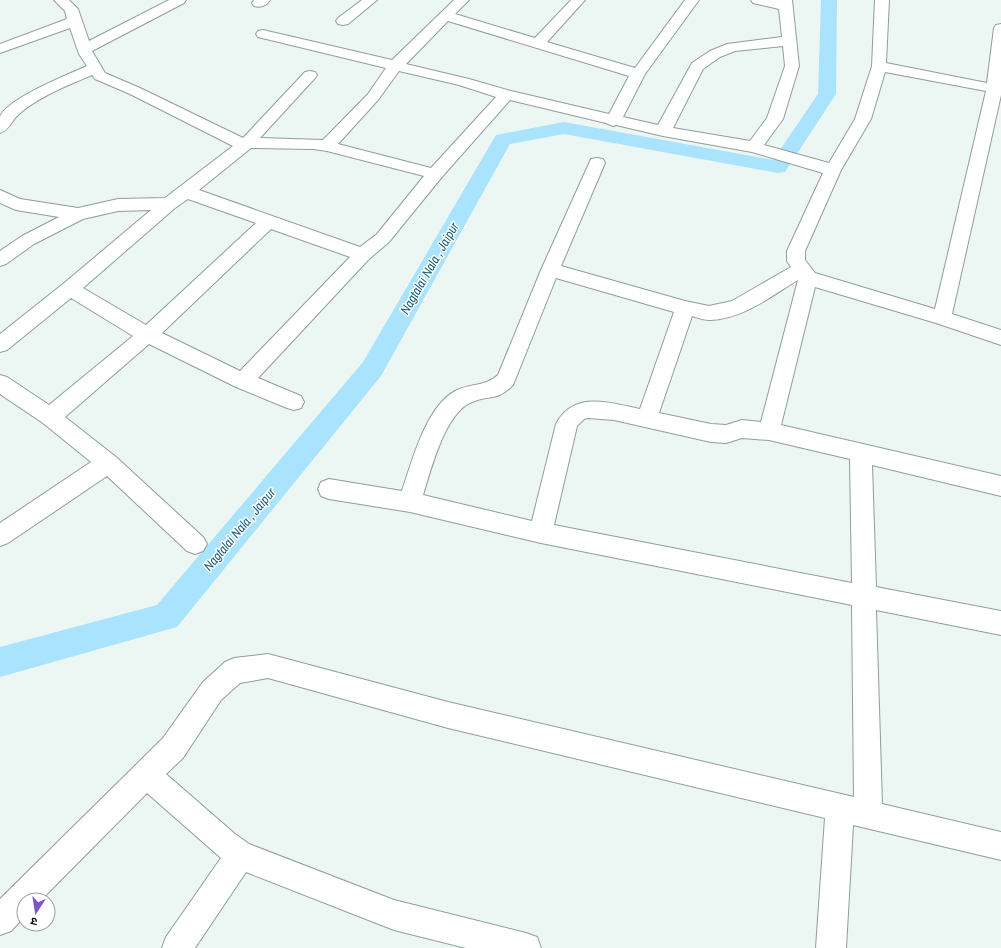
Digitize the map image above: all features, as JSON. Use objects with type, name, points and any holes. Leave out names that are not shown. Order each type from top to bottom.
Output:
[{"type":"street","points":[[63,0],[71,9],[85,49],[100,76],[135,91],[239,143],[313,144],[327,146],[435,174]]},
{"type":"street","points":[[85,49],[179,0]]},
{"type":"street","points":[[343,21],[370,0]]},
{"type":"street","points":[[327,146],[373,97],[396,65],[462,0]]},
{"type":"street","points":[[538,44],[578,0]]},
{"type":"street","points":[[613,120],[638,74],[692,0]]},
{"type":"street","points":[[758,0],[785,3],[792,66],[776,120],[762,149]]},
{"type":"street","points":[[882,0],[879,66],[863,119],[833,170],[796,251],[796,261],[804,274],[1001,338]]},
{"type":"street","points":[[446,16],[638,74]]},
{"type":"street","points":[[0,49],[75,21]]},
{"type":"street","points":[[942,318],[997,89],[1001,28]]},
{"type":"street","points":[[263,34],[396,65],[464,82],[507,95],[613,120],[663,131],[762,149],[833,170]]},
{"type":"street","points":[[663,131],[698,66],[715,54],[732,47],[789,41]]},
{"type":"street","points":[[879,66],[997,89]]},
{"type":"street","points":[[0,128],[12,112],[38,94],[95,68]]},
{"type":"street","points":[[0,345],[70,289],[169,204],[247,143],[310,75]]},
{"type":"street","points":[[243,381],[363,255],[383,238],[435,174],[507,95]]},
{"type":"street","points":[[410,502],[436,429],[448,408],[463,397],[499,388],[506,379],[550,270],[597,163]]},
{"type":"street","points":[[186,192],[363,255]]},
{"type":"street","points":[[0,196],[16,204],[78,214]]},
{"type":"street","points":[[0,260],[28,240],[78,214],[118,205],[169,204]]},
{"type":"street","points":[[50,417],[147,335],[269,221]]},
{"type":"street","points":[[550,270],[685,308],[708,313],[723,311],[739,306],[804,274]]},
{"type":"street","points":[[770,431],[804,274]]},
{"type":"street","points":[[70,289],[147,335],[243,381],[294,402]]},
{"type":"street","points":[[647,419],[685,308]]},
{"type":"street","points":[[0,383],[50,417],[108,463],[195,544]]},
{"type":"street","points":[[541,533],[567,424],[571,418],[580,412],[593,410],[647,419],[711,433],[726,434],[742,429],[770,431],[1001,486]]},
{"type":"street","points":[[861,453],[868,815]]},
{"type":"street","points":[[0,536],[108,463]]},
{"type":"street","points":[[329,489],[410,502],[541,533],[864,598],[1001,623]]},
{"type":"street","points":[[0,920],[173,748],[212,692],[234,671],[268,666],[448,716],[1001,846]]},
{"type":"street","points":[[147,775],[225,844],[240,855],[394,915],[526,948]]},
{"type":"street","points":[[831,948],[840,808]]},
{"type":"street","points":[[177,948],[240,855]]},
{"type":"waterway","name":"Nagtalai Nala , Jaipur","points":[[0,662],[166,617],[372,369],[503,139],[564,128],[778,167],[827,94],[829,0]]}]
